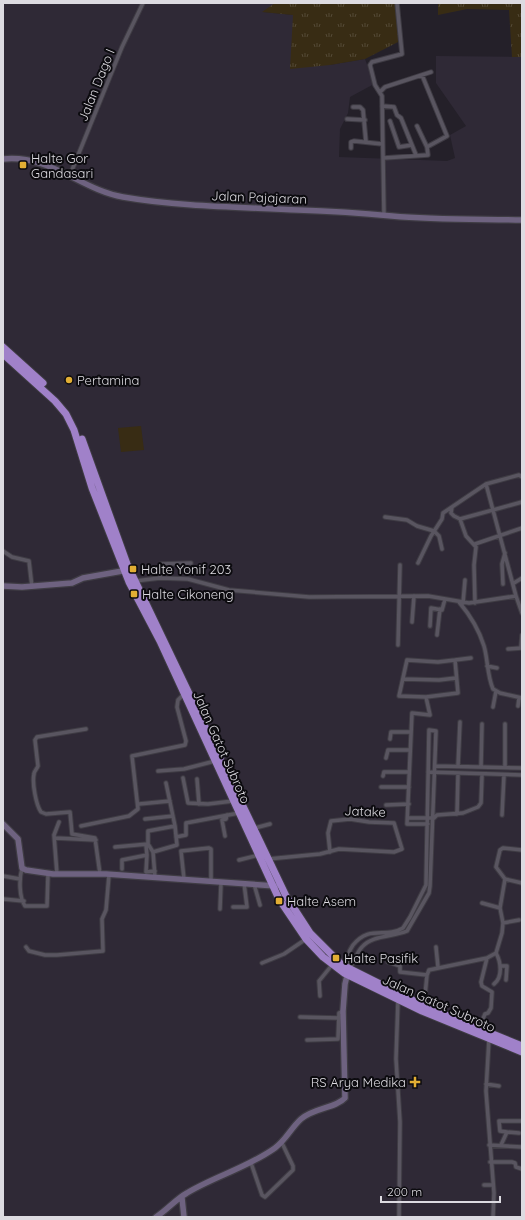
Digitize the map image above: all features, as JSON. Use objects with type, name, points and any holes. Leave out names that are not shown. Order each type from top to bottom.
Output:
[{"type":"highway","name":"Jalan Gatot Subroto","points":[[3,348],[7,356],[35,378],[66,414],[74,430],[93,489],[132,582],[255,828],[263,859],[273,886],[291,918],[306,939],[332,965],[390,989],[399,997]]},
{"type":"highway","name":"Jalan Gatot Subroto","points":[[187,692],[215,761],[239,814],[263,859],[281,885],[310,933],[348,972],[489,1039],[522,1052]]},
{"type":"highway","name":"Jalan Gatot Subroto","points":[[423,1008],[479,1028],[522,1046]]},
{"type":"street","name":"Jalan Dago I","points":[[70,175],[122,47],[143,3]]},
{"type":"street","points":[[384,215],[382,106],[380,92],[375,85],[370,65],[372,62],[400,55],[402,53],[397,3]]},
{"type":"street","points":[[380,92],[385,86],[431,72]]},
{"type":"street","points":[[422,75],[447,136],[427,147]]},
{"type":"street","points":[[382,106],[394,107],[416,155]]},
{"type":"street","points":[[353,107],[361,107],[365,120],[366,142]]},
{"type":"street","points":[[347,119],[365,120]]},
{"type":"street","points":[[390,121],[399,147],[412,145]]},
{"type":"street","points":[[384,158],[428,155],[427,147],[417,126]]},
{"type":"street","points":[[351,148],[352,141],[382,144]]},
{"type":"street","name":"Jalan Pajajaran","points":[[3,159],[34,162],[70,175],[87,184],[122,197],[204,206],[522,220]]},
{"type":"street","points":[[418,563],[434,531],[442,519],[443,513],[486,484],[519,475],[522,477]]},
{"type":"street","points":[[486,484],[514,583],[516,596],[522,613]]},
{"type":"street","points":[[452,507],[451,513],[460,519],[522,502]]},
{"type":"street","points":[[385,517],[407,520],[417,526],[434,531],[439,536],[442,549]]},
{"type":"street","points":[[460,519],[466,536],[475,544],[476,548],[474,565],[475,603]]},
{"type":"street","points":[[475,544],[522,528]]},
{"type":"street","points":[[3,551],[12,557],[28,561],[32,587]]},
{"type":"street","points":[[503,584],[502,564],[505,552]]},
{"type":"street","points":[[160,578],[161,564],[191,563]]},
{"type":"street","points":[[398,645],[400,565]]},
{"type":"street","points":[[3,586],[32,587],[72,583],[83,578],[128,570]]},
{"type":"street","points":[[132,582],[160,578],[195,580],[229,590],[309,597],[414,596],[475,603],[516,596]]},
{"type":"street","points":[[514,583],[522,578]]},
{"type":"street","points":[[465,580],[461,602],[470,614],[484,646],[491,683],[496,691],[520,698],[518,706]]},
{"type":"street","points":[[412,622],[414,596]]},
{"type":"street","points":[[430,626],[431,608],[444,608],[445,599]]},
{"type":"street","points":[[437,635],[440,609]]},
{"type":"street","points":[[508,649],[522,648],[522,635]]},
{"type":"street","points":[[454,660],[458,693],[426,697],[399,696],[407,660],[438,662],[454,660],[471,658]]},
{"type":"street","points":[[487,666],[497,668]]},
{"type":"street","points":[[403,679],[439,680],[456,678]]},
{"type":"street","points":[[493,707],[496,691]]},
{"type":"street","points":[[81,826],[131,815],[138,808],[139,804],[132,756],[185,745],[186,742],[176,707],[178,700],[187,692]]},
{"type":"street","points":[[426,697],[430,715],[412,713],[407,824],[428,824]]},
{"type":"street","points":[[458,766],[460,722]]},
{"type":"street","points":[[481,767],[482,724]]},
{"type":"street","points":[[505,724],[505,767]]},
{"type":"street","points":[[86,729],[37,737],[35,740],[38,766],[34,771],[36,800],[41,812],[46,814],[70,812],[72,834],[93,837],[96,840],[100,874]]},
{"type":"street","points":[[156,1217],[182,1198],[185,1194],[251,1163],[282,1143],[301,1119],[313,1111],[336,1104],[345,1098],[343,1011],[348,972],[347,958],[349,951],[361,936],[369,933],[393,931],[403,928],[427,892],[428,772],[430,730],[436,731],[436,814],[434,818],[427,892],[407,931],[367,942],[361,948],[348,972]]},
{"type":"street","points":[[390,739],[391,732],[411,732]]},
{"type":"street","points":[[386,758],[388,750],[410,750]]},
{"type":"street","points":[[158,771],[184,769],[215,761]]},
{"type":"street","points":[[435,766],[522,768]]},
{"type":"street","points":[[384,776],[384,772],[410,772]]},
{"type":"street","points":[[428,772],[482,775],[522,775]]},
{"type":"street","points":[[456,814],[458,774]]},
{"type":"street","points":[[428,812],[436,814],[456,814],[480,806],[482,775]]},
{"type":"street","points":[[502,815],[504,775]]},
{"type":"street","points":[[182,778],[187,802],[199,804],[234,802]]},
{"type":"street","points":[[197,779],[199,804]]},
{"type":"street","points":[[153,852],[176,846],[175,826],[166,783]]},
{"type":"street","points":[[381,787],[409,787]]},
{"type":"street","points":[[139,804],[170,801]]},
{"type":"street","points":[[386,805],[409,804]]},
{"type":"street","points":[[176,837],[186,835],[186,823],[208,820],[209,817],[239,814]]},
{"type":"street","points":[[225,836],[222,820],[226,819],[227,815]]},
{"type":"street","points":[[145,819],[173,816]]},
{"type":"street","points":[[408,818],[434,818]]},
{"type":"street","name":"Jatake","points":[[350,819],[369,822],[394,823],[402,849],[394,852],[339,849],[330,852],[328,833],[331,821],[350,819]]},
{"type":"street","points":[[57,874],[55,833],[59,822]]},
{"type":"street","points":[[3,824],[18,839],[22,868],[20,879],[21,894],[25,906],[47,906],[48,874]]},
{"type":"street","points":[[255,828],[270,824]]},
{"type":"street","points":[[175,826],[148,830],[146,872],[184,879],[221,883],[244,883],[273,886],[281,885]]},
{"type":"street","points":[[55,838],[96,840]]},
{"type":"street","points":[[115,847],[147,844]]},
{"type":"street","points":[[147,844],[153,852],[155,874]]},
{"type":"street","points":[[184,879],[181,851],[209,848],[211,849],[211,882]]},
{"type":"street","points":[[522,850],[502,848],[500,850],[496,867],[505,879],[522,883]]},
{"type":"street","points":[[239,860],[330,852]]},
{"type":"street","points":[[122,868],[122,860],[147,855]]},
{"type":"street","points":[[22,868],[48,874],[155,874]]},
{"type":"street","points":[[26,947],[29,951],[45,955],[103,951],[102,919],[106,910],[109,875]]},
{"type":"street","points":[[3,876],[20,879]]},
{"type":"street","points":[[423,1008],[429,970],[487,958],[496,953],[501,940],[503,923],[500,908],[505,879]]},
{"type":"street","points":[[220,909],[221,883]]},
{"type":"street","points":[[233,907],[247,907],[244,883]]},
{"type":"street","points":[[254,884],[260,905]]},
{"type":"street","points":[[3,899],[24,901]]},
{"type":"street","points":[[482,903],[500,908]]},
{"type":"street","points":[[503,923],[519,920]]},
{"type":"street","points":[[262,963],[284,954],[306,939]]},
{"type":"street","points":[[436,947],[438,967]]},
{"type":"street","points":[[349,951],[357,956]]},
{"type":"street","points":[[494,984],[497,982],[501,966],[496,953]]},
{"type":"street","points":[[479,1028],[484,1014],[488,1013],[491,1008],[492,992],[482,986],[481,982],[487,958]]},
{"type":"street","points":[[388,962],[400,966],[400,972],[427,975]]},
{"type":"street","points":[[320,996],[320,980],[332,965]]},
{"type":"street","points":[[501,966],[507,966],[506,980]]},
{"type":"street","points":[[399,997],[396,1059],[400,1122],[399,1217]]},
{"type":"street","points":[[307,1040],[337,1040],[340,1012],[343,1011]]},
{"type":"street","points":[[300,1017],[339,1018]]},
{"type":"street","points":[[489,1039],[486,1084],[494,1217]]},
{"type":"street","points":[[486,1084],[499,1086]]},
{"type":"street","points":[[519,1133],[500,1131],[499,1121],[522,1121]]},
{"type":"street","points":[[501,1145],[507,1132]]},
{"type":"street","points":[[251,1163],[262,1195],[265,1197],[293,1170],[293,1166],[282,1143]]},
{"type":"street","points":[[489,1145],[522,1147]]},
{"type":"street","points":[[490,1162],[512,1162],[515,1163],[516,1167],[522,1169]]},
{"type":"street","points":[[484,1186],[493,1185]]},
{"type":"street","points":[[182,1198],[184,1217]]},
{"type":"shaded area","points":[[3,3],[275,3],[263,12],[293,15],[330,65],[365,59],[374,84],[350,97],[348,113],[340,129],[339,157],[447,161],[455,158],[450,135],[466,126],[436,83],[436,56],[522,57],[522,1217],[3,1217]]},
{"type":"green space","points":[[275,3],[395,3],[400,41],[365,59],[330,65],[290,69],[293,15],[262,12]]},
{"type":"green space","points":[[438,3],[522,3],[522,57],[512,57],[509,10],[467,9],[438,15]]},
{"type":"green space","points":[[141,426],[144,450],[121,452],[118,428]]},
{"type":"place","name":"Halte Gor Gandasari","points":[[23,165]]},
{"type":"place","name":"Pertamina","points":[[69,380]]},
{"type":"place","name":"Halte Yonif 203","points":[[133,569]]},
{"type":"place","name":"Halte Cikoneng","points":[[134,594]]},
{"type":"place","name":"Halte Asem","points":[[279,901]]},
{"type":"place","name":"Halte Pasifik","points":[[336,958]]},
{"type":"place","name":"RS Arya Medika","points":[[415,1082]]}]
